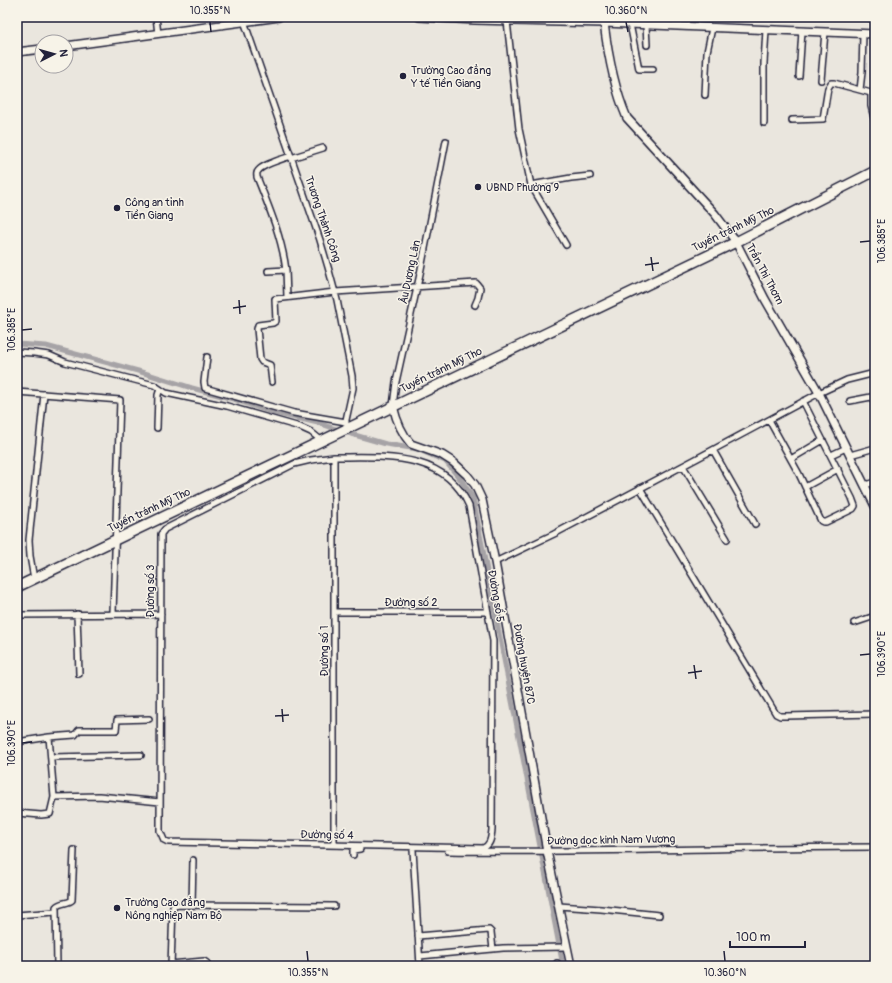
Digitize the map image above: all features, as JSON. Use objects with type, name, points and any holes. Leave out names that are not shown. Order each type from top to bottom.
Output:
[{"type":"highway","name":"Tuyến tránh Mỹ Tho","points":[[17,586],[34,580],[185,506],[281,466],[345,427],[394,406],[736,242],[875,172]]},
{"type":"street","points":[[156,17],[158,34]]},
{"type":"street","points":[[74,45],[278,17]]},
{"type":"street","points":[[420,17],[875,34]]},
{"type":"street","points":[[871,17],[875,20]]},
{"type":"street","name":"Trương Thành Công","points":[[244,21],[328,267],[335,292],[353,384],[345,427]]},
{"type":"street","points":[[507,21],[519,129],[531,185],[566,245]]},
{"type":"street","name":"Trần Thị Thơm","points":[[604,23],[608,53],[622,106],[627,118],[715,214],[736,242],[765,299],[850,455],[875,506]]},
{"type":"street","points":[[630,24],[639,69],[653,69]]},
{"type":"street","points":[[646,25],[647,45]]},
{"type":"street","points":[[705,95],[707,52],[712,28]]},
{"type":"street","points":[[764,123],[764,63],[766,30]]},
{"type":"street","points":[[799,76],[802,31]]},
{"type":"street","points":[[821,80],[825,32]]},
{"type":"street","points":[[860,90],[863,34]]},
{"type":"street","points":[[17,52],[34,50]]},
{"type":"street","points":[[792,120],[823,119],[828,88],[834,83],[873,93],[871,106],[874,122]]},
{"type":"street","name":"Âu Dương Lân","points":[[394,406],[396,382],[446,141]]},
{"type":"street","points":[[288,297],[286,270],[282,247],[257,174],[258,170],[264,167],[291,157],[324,148]]},
{"type":"street","points":[[531,185],[590,176]]},
{"type":"street","points":[[268,271],[286,270]]},
{"type":"street","points":[[272,382],[270,365],[262,362],[260,359],[257,334],[258,325],[275,322],[275,298],[335,292],[476,283],[480,288],[475,305]]},
{"type":"street","points":[[17,352],[49,355],[65,362],[154,385],[166,393],[231,407],[300,427],[324,440]]},
{"type":"street","points":[[207,358],[205,388],[345,427]]},
{"type":"street","points":[[495,562],[554,534],[834,385],[871,374]]},
{"type":"street","points":[[156,428],[158,395],[160,389]]},
{"type":"street","points":[[17,392],[120,400],[112,614]]},
{"type":"street","points":[[34,580],[29,540],[44,394]]},
{"type":"street","points":[[850,401],[871,396],[875,400]]},
{"type":"street","points":[[769,420],[823,522],[853,509],[855,506],[854,502],[832,455],[803,401]]},
{"type":"street","name":"Đường huyện 87C","points":[[394,406],[396,418],[407,440],[411,444],[447,458],[462,470],[475,485],[482,500],[495,562],[543,851],[559,906],[565,947],[571,966]]},
{"type":"street","points":[[791,459],[823,440]]},
{"type":"street","points":[[832,455],[845,448]]},
{"type":"street","points":[[850,455],[875,448]]},
{"type":"street","points":[[713,450],[755,524]]},
{"type":"street","name":"Đường số 5","points":[[334,458],[378,457],[407,459],[430,467],[455,483],[469,506],[492,634],[492,830],[489,844]]},
{"type":"street","name":"Đường số 3","points":[[164,840],[160,831],[161,534],[165,529],[281,466],[334,458]]},
{"type":"street","name":"Đường số 1","points":[[334,458],[334,845]]},
{"type":"street","points":[[683,466],[727,539]]},
{"type":"street","points":[[805,487],[838,469]]},
{"type":"street","points":[[865,485],[875,482]]},
{"type":"street","points":[[640,488],[776,714],[780,716],[875,714]]},
{"type":"street","points":[[185,506],[190,516]]},
{"type":"street","points":[[17,586],[17,604]]},
{"type":"street","points":[[17,612],[19,615],[161,614]]},
{"type":"street","name":"Đường số 2","points":[[334,612],[488,612]]},
{"type":"street","points":[[77,614],[80,674]]},
{"type":"street","points":[[854,623],[875,616]]},
{"type":"street","points":[[17,742],[75,735],[78,730],[116,730],[117,720],[149,720]]},
{"type":"street","points":[[17,813],[41,815],[50,814],[54,797],[52,757],[49,737]]},
{"type":"street","points":[[52,757],[141,755]]},
{"type":"street","points":[[54,797],[99,796],[160,802]]},
{"type":"street","name":"Đường số 4","points":[[164,840],[168,842],[482,848],[489,844]]},
{"type":"street","name":"Đường dọc kinh Nam Vương","points":[[353,855],[353,850],[357,849],[543,851],[875,847]]},
{"type":"street","points":[[58,966],[55,912],[57,906],[63,902],[70,902],[72,900],[74,850]]},
{"type":"street","points":[[413,850],[420,966]]},
{"type":"street","points":[[192,904],[193,860]]},
{"type":"street","points":[[208,966],[204,961],[171,965],[174,905],[334,906]]},
{"type":"street","points":[[559,906],[601,908],[659,915]]},
{"type":"street","points":[[17,915],[55,912]]},
{"type":"street","points":[[418,936],[489,930],[491,932],[493,949]]},
{"type":"street","points":[[420,956],[493,949],[565,947]]},
{"type":"waterway","points":[[17,344],[46,346],[138,371],[233,399],[271,412],[318,423],[386,444],[417,449],[445,461],[461,480],[473,498],[563,966]]},
{"type":"place","name":"Trường Cao đẳng Y tế Tiền Giang","points":[[403,76]]},
{"type":"place","name":"UBND Phường 9","points":[[478,187]]},
{"type":"place","name":"Công an tỉnh Tiền Giang","points":[[117,208]]},
{"type":"place","name":"Trường Cao đẳng Nông nghiệp Nam Bộ","points":[[117,908]]}]
